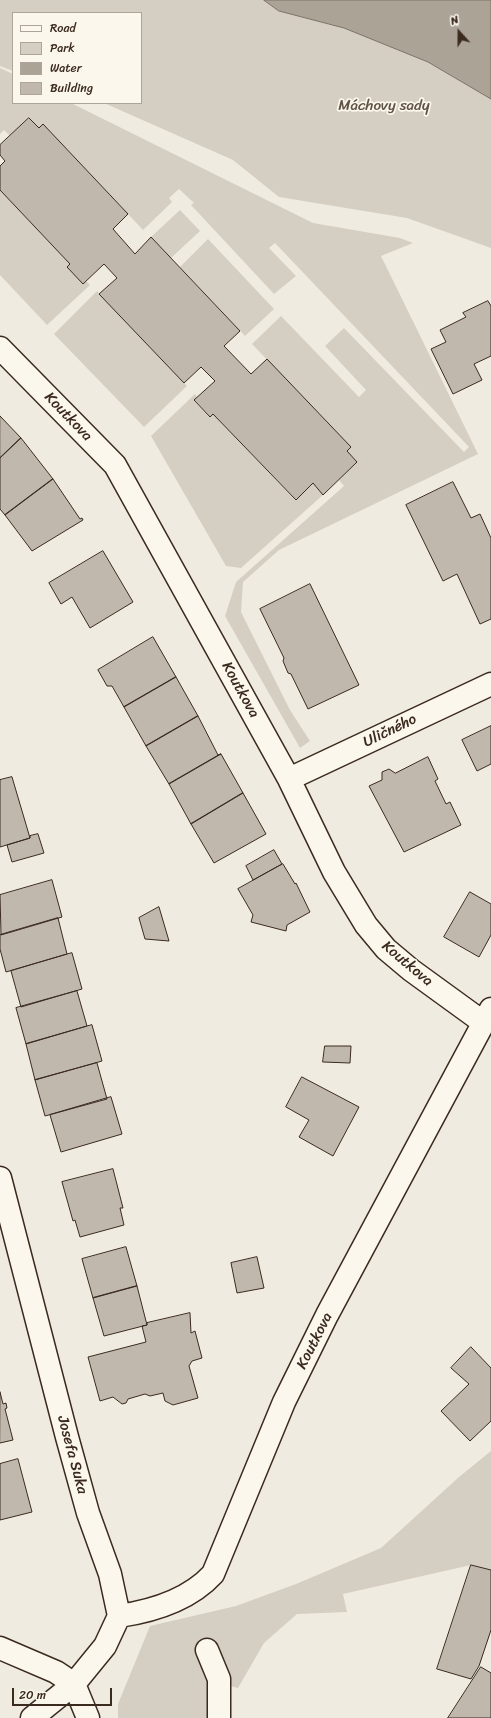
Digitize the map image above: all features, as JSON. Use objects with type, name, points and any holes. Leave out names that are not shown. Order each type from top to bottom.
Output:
[{"type":"street","name":"Koutkova","points":[[0,348],[116,466],[290,779],[334,872],[366,925],[386,949],[417,974],[487,1016],[334,1302],[284,1402],[213,1574],[203,1586],[187,1595],[142,1612],[119,1616]]},
{"type":"street","name":"Uličného","points":[[290,779],[491,684]]},
{"type":"street","name":"Josefa Suka","points":[[0,1178],[67,1437],[88,1513],[110,1574],[119,1616]]},
{"type":"street","points":[[32,1718],[74,1684],[105,1646],[119,1616]]},
{"type":"street","points":[[0,1648],[56,1672],[74,1684],[88,1718]]},
{"type":"street","points":[[207,1650],[218,1679],[219,1718]]},
{"type":"green space","name":"Máchovy sady","points":[[0,0],[491,0],[491,248],[407,218],[279,197],[233,160],[106,104],[142,104],[142,12],[12,12],[12,71],[0,66]]},
{"type":"green space","points":[[0,68],[12,74],[12,104],[73,104],[313,223],[400,238],[413,243],[381,256],[478,454],[279,550],[243,582],[241,612],[290,710],[310,741],[300,748],[225,616],[236,582],[344,486],[339,480],[357,462],[347,451],[351,447],[252,344],[281,316],[359,397],[366,390],[325,346],[344,328],[464,452],[469,447],[275,243],[269,248],[296,276],[274,294],[191,205],[194,203],[179,189],[169,198],[172,202],[143,230],[43,124],[39,128],[29,118],[10,136],[4,130],[0,134]]},
{"type":"green space","points":[[0,190],[70,264],[67,267],[83,284],[86,281],[90,285],[47,325],[0,275]]},
{"type":"green space","points":[[180,210],[200,231],[171,258],[151,237]]},
{"type":"green space","points":[[208,239],[274,309],[245,336],[180,267]]},
{"type":"green space","points":[[97,291],[187,386],[144,427],[54,334]]},
{"type":"green space","points":[[195,394],[197,397],[194,401],[209,417],[213,414],[295,500],[313,483],[323,495],[241,568],[226,566],[151,436]]},
{"type":"green space","points":[[491,1451],[491,1570],[471,1565],[343,1594],[347,1612],[297,1614],[264,1643],[238,1688],[222,1684],[211,1718],[118,1718],[118,1704],[150,1626],[236,1606],[296,1584],[381,1548],[459,1477]]},
{"type":"water","points":[[264,0],[491,0],[491,99],[428,62],[344,28],[279,11]]},
{"type":"building","points":[[29,118],[39,128],[43,124],[128,214],[113,229],[135,254],[151,237],[240,331],[224,346],[251,374],[267,359],[351,447],[347,451],[357,462],[323,495],[313,483],[296,500],[213,414],[210,417],[194,400],[215,381],[201,367],[184,383],[99,294],[117,278],[104,264],[83,284],[67,267],[70,264],[0,190],[0,166],[5,161],[0,155],[0,145]]},
{"type":"building","points":[[488,301],[491,306],[491,356],[474,364],[482,380],[453,394],[431,349],[446,342],[440,330],[466,317],[463,313]]},
{"type":"building","points":[[0,416],[21,438],[0,458]]},
{"type":"building","points":[[21,438],[53,479],[5,515],[0,509],[0,458]]},
{"type":"building","points":[[53,479],[80,519],[82,518],[83,520],[32,551],[5,515]]},
{"type":"building","points":[[453,482],[471,518],[480,514],[491,538],[491,619],[480,624],[457,574],[443,581],[406,505]]},
{"type":"building","points":[[103,551],[133,602],[90,628],[72,597],[61,604],[49,583]]},
{"type":"building","points":[[310,584],[359,685],[308,709],[291,674],[288,673],[283,661],[284,658],[260,609]]},
{"type":"building","points":[[153,637],[176,677],[124,707],[112,686],[107,686],[98,670]]},
{"type":"building","points":[[176,677],[198,716],[146,746],[124,707]]},
{"type":"building","points":[[198,716],[218,755],[221,754],[169,784],[146,746]]},
{"type":"building","points":[[491,726],[491,764],[477,771],[462,740]]},
{"type":"building","points":[[221,754],[243,793],[191,824],[169,784]]},
{"type":"building","points":[[428,757],[438,779],[435,781],[446,804],[450,802],[461,825],[404,852],[369,786],[382,780],[382,772],[389,769],[395,773]]},
{"type":"building","points":[[12,777],[30,838],[0,847],[0,780]]},
{"type":"building","points":[[243,793],[266,834],[214,863],[191,824]]},
{"type":"building","points":[[38,834],[44,853],[12,862],[7,845]]},
{"type":"building","points":[[274,850],[282,864],[253,880],[246,866]]},
{"type":"building","points":[[283,864],[295,884],[296,883],[310,912],[287,925],[286,931],[251,922],[253,915],[238,889]]},
{"type":"building","points":[[52,880],[62,917],[1,935],[0,895]]},
{"type":"building","points":[[470,892],[491,904],[491,935],[479,957],[444,937]]},
{"type":"building","points":[[159,907],[169,941],[145,939],[139,918]]},
{"type":"building","points":[[58,918],[67,954],[6,972],[0,949],[0,935]]},
{"type":"building","points":[[72,953],[82,989],[21,1007],[11,971]]},
{"type":"building","points":[[77,991],[87,1026],[26,1044],[16,1008]]},
{"type":"building","points":[[92,1025],[102,1061],[35,1080],[26,1044]]},
{"type":"building","points":[[325,1046],[351,1046],[350,1063],[323,1062]]},
{"type":"building","points":[[97,1063],[107,1099],[45,1116],[35,1080]]},
{"type":"building","points":[[302,1077],[359,1107],[333,1156],[299,1137],[309,1120],[286,1107]]},
{"type":"building","points":[[111,1097],[122,1134],[61,1152],[50,1115]]},
{"type":"building","points":[[113,1169],[123,1208],[120,1208],[124,1225],[80,1237],[75,1220],[73,1221],[62,1182]]},
{"type":"building","points":[[126,1247],[137,1286],[93,1298],[82,1259]]},
{"type":"building","points":[[257,1257],[264,1288],[237,1293],[231,1263]]},
{"type":"building","points":[[137,1286],[147,1325],[104,1336],[93,1298]]},
{"type":"building","points":[[190,1313],[191,1333],[195,1331],[202,1358],[192,1361],[189,1366],[198,1398],[173,1405],[165,1401],[163,1393],[150,1396],[145,1394],[128,1399],[126,1403],[122,1404],[113,1397],[100,1401],[88,1357],[146,1342],[142,1326],[147,1325],[147,1323]]},
{"type":"building","points":[[471,1347],[491,1368],[491,1421],[470,1441],[441,1411],[469,1384],[451,1368]]},
{"type":"building","points":[[0,1392],[3,1404],[6,1403],[7,1408],[5,1409],[13,1440],[0,1443]]},
{"type":"building","points":[[18,1459],[32,1512],[0,1520],[0,1464]]},
{"type":"building","points":[[471,1565],[491,1570],[491,1630],[479,1666],[471,1679],[437,1669]]},
{"type":"building","points":[[481,1667],[491,1673],[491,1718],[448,1718]]}]
